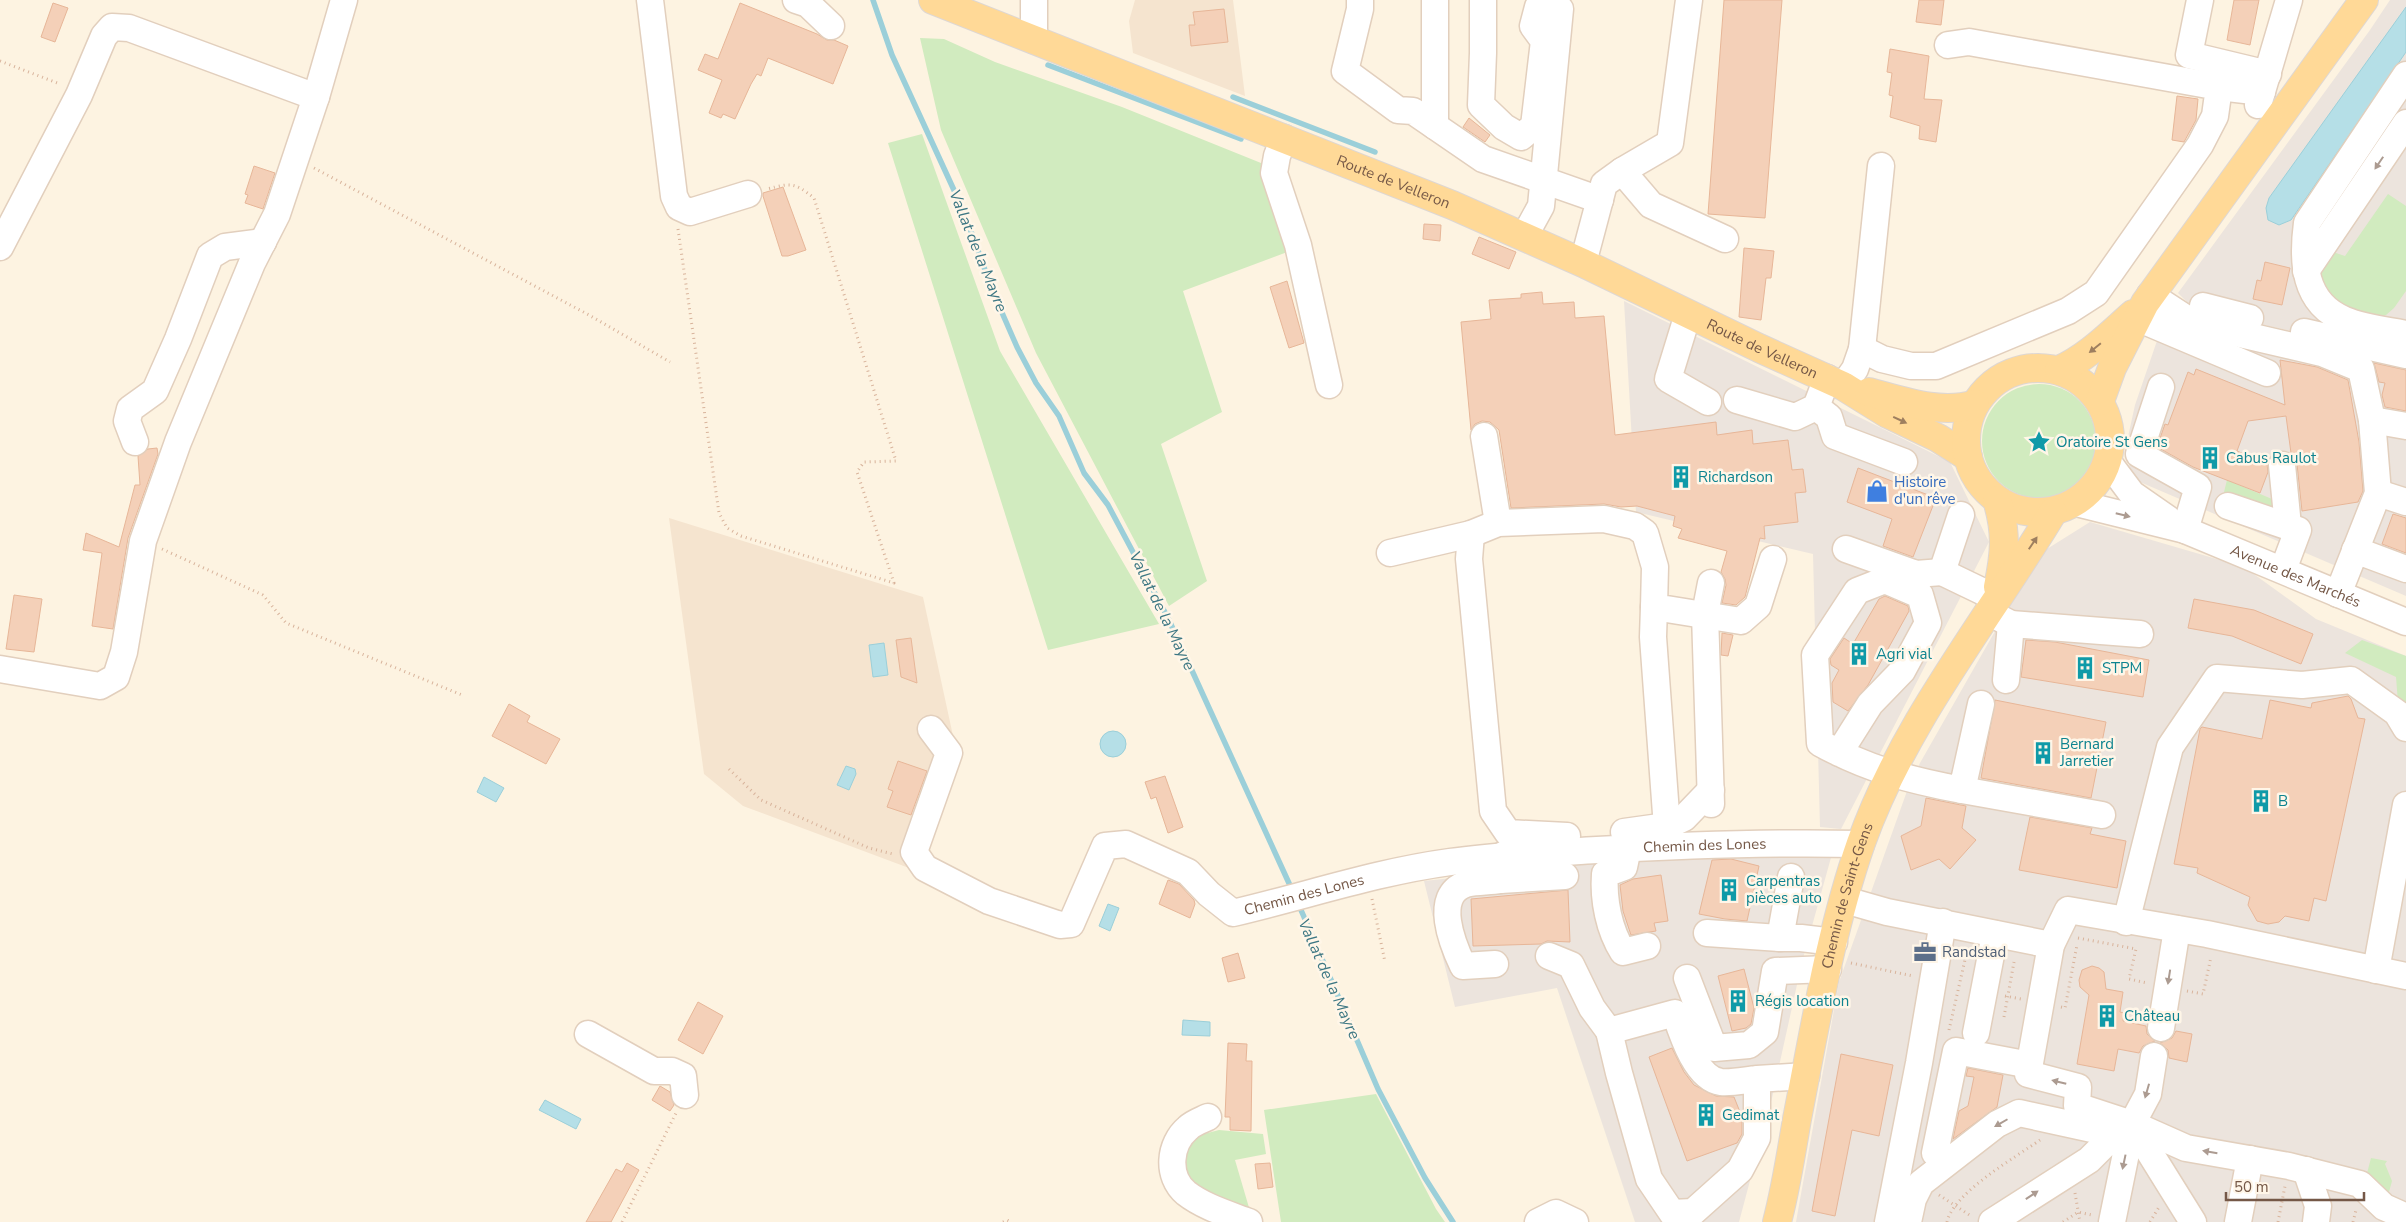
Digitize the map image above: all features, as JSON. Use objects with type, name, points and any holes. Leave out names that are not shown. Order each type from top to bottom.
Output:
[{"type":"main road","name":"Route de Velleron","points":[[933,0],[1284,138],[1583,263],[1835,382],[1888,414],[1938,438],[1968,457]]},
{"type":"main road","points":[[2100,402],[2112,368],[2144,305],[2364,0]]},
{"type":"main road","points":[[2059,370],[2076,362],[2097,347],[2144,305]]},
{"type":"main road","points":[[2040,368],[2059,370],[2075,377],[2089,388],[2100,402],[2108,420],[2110,434],[2108,462],[2101,478],[2090,492],[2065,507],[2024,512],[1997,500],[1984,489],[1974,474],[1968,457],[1966,439],[1968,421],[1975,404],[1987,389],[2002,377],[2021,370],[2040,368]]},
{"type":"main road","name":"Route de Velleron","points":[[1835,382],[1921,405],[1950,409],[1975,404]]},
{"type":"main road","name":"Chemin de Saint-Gens","points":[[1997,500],[2003,520],[2005,538],[2005,555],[1998,611]]},
{"type":"main road","name":"Chemin de Saint-Gens","points":[[1777,1222],[1828,969],[1844,948],[1844,900],[1861,844],[1891,775],[1925,714],[1998,611],[2065,507]]},
{"type":"street","points":[[0,670],[100,686],[116,677],[124,652],[143,541],[178,442],[252,263],[277,214],[316,96],[344,0]]},
{"type":"street","points":[[650,0],[674,196],[679,207],[690,212],[748,194]]},
{"type":"street","points":[[796,0],[808,4],[831,26]]},
{"type":"street","points":[[1034,0],[1034,40]]},
{"type":"street","points":[[1360,0],[1360,9],[1345,71],[1398,110],[1413,111],[1483,159],[1600,200]]},
{"type":"street","points":[[1435,0],[1435,126]]},
{"type":"street","points":[[1483,0],[1481,105],[1504,127],[1521,137],[1534,126],[1544,41],[1532,26],[1538,7],[1552,2],[1560,9],[1542,206],[1524,237]]},
{"type":"street","points":[[1583,263],[1604,184],[1622,171],[1670,143],[1689,0]]},
{"type":"street","points":[[2200,0],[2189,55],[2263,90]]},
{"type":"street","points":[[2263,90],[2289,0]]},
{"type":"street","points":[[0,247],[80,92],[104,36],[112,27],[129,28],[316,96]]},
{"type":"street","points":[[1948,45],[1969,42],[2219,87],[2263,90]]},
{"type":"street","points":[[2406,75],[2307,223],[2303,252],[2312,291],[2324,306],[2344,320],[2406,334]]},
{"type":"street","points":[[1862,349],[1882,359],[1911,366],[1936,366],[2068,311],[2096,293],[2200,146],[2215,116],[2219,87]]},
{"type":"street","points":[[2306,271],[2406,123]]},
{"type":"street","points":[[1284,138],[1277,156],[1274,173],[1298,246],[1329,385]]},
{"type":"street","points":[[1737,400],[1795,417],[1816,407],[1835,382],[1855,369],[1862,349],[1881,166]]},
{"type":"street","points":[[1622,171],[1651,205],[1726,239]]},
{"type":"street","points":[[135,442],[127,421],[130,409],[155,391],[178,339],[210,256],[225,247],[263,242]]},
{"type":"street","points":[[2144,305],[2267,373]]},
{"type":"street","points":[[2144,305],[2193,323],[2322,353],[2361,368],[2372,420],[2378,494],[2338,594]]},
{"type":"street","points":[[2203,306],[2406,355]]},
{"type":"street","points":[[1688,314],[1668,379],[1708,402]]},
{"type":"street","points":[[2161,387],[2139,454],[2198,487],[2185,530]]},
{"type":"street","points":[[1816,407],[1829,416],[1835,436],[1904,462]]},
{"type":"street","points":[[2372,420],[2406,426]]},
{"type":"street","points":[[1484,436],[1498,523]]},
{"type":"street","name":"Avenue des Marchés","points":[[2108,462],[2132,494],[2185,530]]},
{"type":"street","points":[[2282,464],[2288,526]]},
{"type":"street","points":[[2378,494],[2406,502]]},
{"type":"street","points":[[2228,506],[2298,530],[2283,570]]},
{"type":"street","name":"Avenue des Marchés","points":[[2065,507],[2185,530],[2406,622]]},
{"type":"street","points":[[1942,572],[1961,515]]},
{"type":"street","points":[[1390,553],[1471,534],[1498,523],[1604,519],[1635,526],[1645,533],[1655,567],[1653,637],[1668,836]]},
{"type":"street","points":[[1471,534],[1469,558],[1493,811],[1508,833],[1547,836],[1623,832],[1668,836]]},
{"type":"street","points":[[1846,549],[1916,574],[1942,572],[1998,611],[2140,634]]},
{"type":"street","points":[[2355,550],[2406,569]]},
{"type":"street","points":[[1654,607],[1742,621],[1758,606],[1773,559]]},
{"type":"street","points":[[1839,753],[1870,704],[1902,671],[1928,623],[1920,596],[1885,580],[1857,591],[1815,655],[1820,743],[1839,753],[1891,775],[1962,790],[2102,815]]},
{"type":"street","points":[[1668,836],[1684,818],[1711,797],[1705,614],[1711,584]]},
{"type":"street","points":[[1998,611],[2006,680]]},
{"type":"street","points":[[2126,922],[2170,747],[2217,678],[2302,685],[2352,680],[2397,713],[2406,728]]},
{"type":"street","points":[[1962,790],[1981,704]]},
{"type":"street","points":[[925,868],[914,852],[949,754],[931,729]]},
{"type":"street","points":[[2376,970],[2406,805]]},
{"type":"street","name":"Chemin des Lones","points":[[925,868],[989,901],[1060,926],[1071,924],[1105,846],[1126,844],[1188,872],[1209,894],[1233,913],[1369,878],[1449,862],[1502,868],[1628,848],[1668,836],[1861,844]]},
{"type":"street","points":[[1628,848],[1624,867],[1604,874],[1604,888],[1613,937],[1623,952],[1647,946]]},
{"type":"street","points":[[1495,964],[1464,966],[1454,948],[1446,910],[1452,893],[1465,884],[1502,868],[1565,876]]},
{"type":"street","points":[[1780,938],[1792,876]]},
{"type":"street","points":[[1844,900],[1887,912],[2052,945]]},
{"type":"street","points":[[2029,1070],[2052,945],[2068,910],[2126,922],[2176,936],[2406,976]]},
{"type":"street","points":[[1888,1222],[1924,1036],[1943,922]]},
{"type":"street","points":[[1707,933],[1801,938],[1844,948]]},
{"type":"street","points":[[1976,1034],[1995,934]]},
{"type":"street","points":[[2161,1028],[2176,936]]},
{"type":"street","points":[[1549,956],[1571,965],[1592,1008],[1609,1031],[1649,1179],[1672,1213],[1693,1212],[1740,1170],[1757,1138],[1757,1079]]},
{"type":"street","points":[[1688,978],[1714,1048],[1749,1045],[1765,1032],[1775,971],[1828,969]]},
{"type":"street","points":[[1609,1031],[1675,1013],[1684,1040],[1705,1076],[1720,1082],[1806,1076]]},
{"type":"street","points":[[588,1034],[654,1071],[672,1071],[683,1076],[685,1095]]},
{"type":"street","points":[[1935,1153],[1956,1051],[2029,1070],[2078,1087],[2077,1106],[2123,1129],[2193,1222]]},
{"type":"street","points":[[1992,1222],[2088,1160],[2123,1129],[2148,1094],[2154,1056]]},
{"type":"street","points":[[1908,1222],[1913,1199],[1921,1183],[1997,1124],[2019,1113],[2123,1129],[2186,1148],[2298,1168],[2360,1184],[2384,1207],[2403,1211]]},
{"type":"street","points":[[1208,1117],[1189,1127],[1176,1142],[1172,1160],[1174,1175],[1185,1192],[1206,1206],[1249,1222]]},
{"type":"street","points":[[2112,1222],[2123,1129]]},
{"type":"street","points":[[2238,1222],[2250,1159]]},
{"type":"street","points":[[2298,1168],[2318,1206],[2316,1222]]},
{"type":"street","points":[[1538,1222],[1556,1213],[1576,1222]]},
{"type":"path","points":[[0,61],[80,92]]},
{"type":"path","points":[[295,158],[589,315],[670,362]]},
{"type":"path","points":[[686,210],[677,232],[719,513],[727,528],[741,536],[894,583],[857,472],[864,462],[896,461],[814,198],[800,187],[789,183],[748,194]]},
{"type":"path","points":[[143,541],[263,595],[286,623],[462,695]]},
{"type":"path","points":[[729,769],[761,800],[869,848],[893,854],[925,868]]},
{"type":"path","points":[[1369,878],[1373,908],[1385,962]]},
{"type":"path","points":[[2167,987],[2203,994],[2212,956],[2176,936]]},
{"type":"path","points":[[1844,948],[1850,962],[1914,976]]},
{"type":"path","points":[[622,1222],[685,1095]]},
{"type":"path","points":[[1947,1222],[1955,1205],[1966,1192],[2044,1138]]},
{"type":"path","points":[[2278,1222],[2298,1168]]},
{"type":"path","points":[[1921,1183],[1979,1222]]},
{"type":"path","points":[[1003,1222],[1007,1220],[1011,1222]]},
{"type":"shaded area","points":[[1135,0],[1233,0],[1245,96],[1133,53],[1129,21]]},
{"type":"shaded area","points":[[2390,0],[2406,0],[2406,357],[2194,309],[2178,293]]},
{"type":"shaded area","points":[[2172,297],[2196,316],[2406,364],[2406,596],[2140,482],[2130,471],[2126,446],[2135,405]]},
{"type":"shaded area","points":[[1624,301],[1950,462],[1989,542],[1841,829],[1820,827],[1813,554],[1636,512]]},
{"type":"shaded area","points":[[669,518],[923,597],[958,759],[924,855],[909,868],[743,806],[704,774]]},
{"type":"shaded area","points":[[2090,522],[2244,567],[2316,619],[2406,656],[2406,1222],[1796,1222],[1839,982],[1907,791],[1920,763],[2039,554]]},
{"type":"shaded area","points":[[1832,854],[1802,962],[1772,1098],[1739,1222],[1635,1222],[1557,988],[1455,1007],[1424,881],[1659,856]]},
{"type":"green space","points":[[920,38],[944,39],[995,62],[1122,107],[1261,163],[1290,251],[1183,291],[1222,412],[1161,444],[1207,581],[1169,606],[1036,353],[941,130]]},
{"type":"green space","points":[[922,134],[1000,351],[1159,624],[1048,650],[888,143]]},
{"type":"green space","points":[[2388,194],[2406,206],[2406,291],[2394,308],[2386,315],[2370,319],[2325,295],[2318,270],[2330,251],[2345,256]]},
{"type":"green space","points":[[2039,384],[2061,388],[2079,401],[2092,419],[2096,441],[2092,463],[2079,481],[2061,494],[2039,498],[2017,494],[1999,481],[1986,463],[1982,441],[1986,419],[1999,401],[2017,388]]},
{"type":"green space","points":[[2227,480],[2272,499],[2273,514],[2223,496]]},
{"type":"green space","points":[[2362,640],[2406,656],[2406,704],[2398,703],[2396,677],[2345,653]]},
{"type":"green space","points":[[1376,1094],[1436,1209],[1445,1222],[1281,1222],[1264,1110]]},
{"type":"green space","points":[[1219,1130],[1263,1134],[1266,1154],[1235,1160],[1250,1211],[1185,1187],[1183,1143],[1196,1136]]},
{"type":"green space","points":[[2371,1158],[2387,1161],[2385,1164],[2392,1181],[2389,1192],[2386,1193],[2366,1177]]},
{"type":"water","points":[[2406,7],[2406,52],[2291,220],[2279,225],[2268,220],[2266,208],[2269,198]]},
{"type":"water","points":[[884,643],[888,675],[873,677],[869,645]]},
{"type":"water","points":[[1113,731],[1122,735],[1126,744],[1122,753],[1113,757],[1104,753],[1100,744],[1104,735]]},
{"type":"water","points":[[846,766],[855,769],[856,774],[849,790],[837,785]]},
{"type":"water","points":[[484,777],[504,788],[496,802],[477,792]]},
{"type":"water","points":[[1108,904],[1119,908],[1110,931],[1099,926]]},
{"type":"water","points":[[1183,1020],[1210,1022],[1210,1036],[1182,1035]]},
{"type":"water","points":[[545,1100],[581,1119],[576,1129],[539,1110]]},
{"type":"building","points":[[1724,0],[1782,0],[1765,218],[1708,214]]},
{"type":"building","points":[[1919,0],[1944,0],[1941,25],[1916,22]]},
{"type":"building","points":[[2234,0],[2259,0],[2250,45],[2227,40]]},
{"type":"building","points":[[53,3],[68,8],[55,42],[41,37]]},
{"type":"building","points":[[740,3],[817,34],[827,40],[834,40],[848,46],[833,84],[768,58],[761,76],[757,74],[751,84],[735,119],[723,114],[721,118],[709,113],[722,80],[698,70],[705,54],[718,59]]},
{"type":"building","points":[[1224,9],[1228,42],[1191,46],[1189,25],[1195,25],[1193,12]]},
{"type":"building","points":[[1890,49],[1929,56],[1924,99],[1942,100],[1936,142],[1919,139],[1920,126],[1890,117],[1893,96],[1889,95],[1892,73],[1887,72]]},
{"type":"building","points":[[2177,96],[2198,99],[2196,120],[2184,142],[2172,140]]},
{"type":"building","points":[[1469,118],[1490,135],[1485,142],[1463,127]]},
{"type":"building","points":[[254,166],[275,173],[263,209],[245,203],[248,195],[245,194]]},
{"type":"building","points":[[783,187],[806,250],[788,256],[782,256],[763,196],[763,193]]},
{"type":"building","points":[[1424,224],[1441,225],[1440,241],[1423,239]]},
{"type":"building","points":[[1479,237],[1516,252],[1509,269],[1472,254]]},
{"type":"building","points":[[1744,248],[1774,251],[1771,278],[1766,278],[1761,320],[1739,317]]},
{"type":"building","points":[[2265,262],[2290,268],[2282,305],[2253,299],[2257,280],[2261,281]]},
{"type":"building","points":[[1287,281],[1304,343],[1289,348],[1270,287]]},
{"type":"building","points":[[1542,292],[1543,304],[1574,302],[1575,318],[1604,316],[1615,435],[1716,422],[1717,435],[1752,430],[1753,444],[1788,440],[1792,470],[1803,469],[1806,492],[1795,493],[1798,522],[1764,526],[1765,539],[1760,538],[1745,597],[1736,605],[1722,603],[1726,585],[1721,572],[1727,551],[1678,538],[1682,529],[1673,526],[1675,516],[1637,506],[1621,507],[1604,504],[1511,508],[1499,430],[1490,422],[1482,421],[1475,424],[1471,430],[1461,322],[1491,319],[1489,300],[1521,298],[1521,294]]},
{"type":"building","points":[[2280,360],[2317,367],[2348,380],[2359,442],[2363,491],[2358,502],[2302,511],[2297,464],[2291,453],[2286,416],[2248,421],[2237,451],[2267,464],[2268,472],[2260,493],[2193,467],[2157,447],[2165,424],[2168,425],[2188,372],[2194,375],[2196,369],[2285,405]]},
{"type":"building","points":[[2374,363],[2406,370],[2406,411],[2385,407],[2382,395],[2385,383],[2379,382]]},
{"type":"building","points":[[157,448],[158,454],[128,538],[113,629],[92,626],[102,553],[83,550],[86,533],[119,547],[135,485],[140,485],[138,456],[148,449]]},
{"type":"building","points":[[1858,468],[1936,498],[1913,557],[1883,546],[1892,519],[1847,502]]},
{"type":"building","points":[[2393,514],[2406,518],[2406,553],[2382,544]]},
{"type":"building","points":[[14,595],[42,599],[34,652],[6,649]]},
{"type":"building","name":"Agri vial","points":[[1885,596],[1908,606],[1909,611],[1868,685],[1848,711],[1833,702],[1832,683],[1839,670],[1831,665],[1830,659],[1844,638],[1853,644],[1879,599]]},
{"type":"building","points":[[2194,599],[2254,610],[2313,634],[2301,664],[2232,636],[2188,628]]},
{"type":"building","points":[[1722,633],[1733,635],[1728,656],[1721,655]]},
{"type":"building","points":[[911,638],[917,683],[901,677],[896,640]]},
{"type":"building","name":"STPM","points":[[2026,640],[2055,642],[2149,660],[2143,697],[2021,677]]},
{"type":"building","name":"B","points":[[2348,696],[2358,718],[2365,719],[2326,901],[2314,898],[2309,921],[2285,916],[2279,922],[2268,924],[2257,921],[2248,905],[2250,897],[2197,873],[2198,868],[2174,864],[2200,729],[2202,727],[2262,739],[2270,700],[2311,708],[2312,703]]},
{"type":"building","name":"Bernard Jarretier","points":[[1995,700],[2106,722],[2091,798],[1981,778]]},
{"type":"building","points":[[509,704],[530,716],[527,722],[560,739],[546,764],[492,736]]},
{"type":"building","points":[[898,761],[927,771],[911,815],[887,807],[893,791],[888,789]]},
{"type":"building","points":[[1165,776],[1183,827],[1168,833],[1156,797],[1151,799],[1145,782]]},
{"type":"building","points":[[1926,798],[1966,806],[1962,828],[1976,840],[1950,869],[1939,859],[1911,870],[1901,836],[1921,826]]},
{"type":"building","points":[[2030,817],[2092,828],[2090,834],[2126,841],[2117,888],[2019,870]]},
{"type":"building","name":"Carpentras pièces auto","points":[[1731,859],[1759,866],[1747,921],[1699,914],[1712,860]]},
{"type":"building","points":[[1661,875],[1668,921],[1654,923],[1656,931],[1631,935],[1623,911],[1620,885],[1633,879]]},
{"type":"building","points":[[1168,880],[1179,884],[1194,900],[1195,904],[1190,918],[1159,904]]},
{"type":"building","points":[[1568,890],[1570,942],[1547,941],[1541,944],[1473,946],[1471,899]]},
{"type":"building","points":[[1238,953],[1245,978],[1228,982],[1222,958]]},
{"type":"building","name":"Château","points":[[2092,966],[2104,972],[2106,989],[2123,992],[2120,1012],[2124,1013],[2123,1021],[2146,1026],[2147,1034],[2155,1041],[2143,1046],[2139,1053],[2118,1049],[2114,1071],[2077,1064],[2089,995],[2080,987],[2079,980],[2082,970]]},
{"type":"building","name":"Régis location","points":[[1744,969],[1754,1008],[1751,1024],[1746,1028],[1732,1031],[1718,976]]},
{"type":"building","points":[[698,1002],[723,1016],[703,1054],[678,1040]]},
{"type":"building","points":[[2176,1031],[2192,1034],[2187,1062],[2169,1058],[2168,1050],[2160,1043],[2172,1038]]},
{"type":"building","points":[[1228,1043],[1247,1044],[1246,1061],[1252,1061],[1251,1131],[1230,1130],[1230,1117],[1225,1117]]},
{"type":"building","name":"Gedimat","points":[[1672,1048],[1684,1072],[1694,1085],[1716,1096],[1734,1097],[1742,1117],[1742,1134],[1737,1143],[1687,1161],[1649,1057]]},
{"type":"building","points":[[1841,1054],[1893,1065],[1879,1136],[1852,1130],[1835,1216],[1812,1211]]},
{"type":"building","points":[[1968,1068],[2003,1075],[1997,1107],[1953,1139],[1959,1111],[1968,1106],[1974,1077],[1966,1076]]},
{"type":"building","points":[[660,1086],[670,1092],[674,1105],[670,1111],[652,1100]]},
{"type":"building","points":[[627,1163],[639,1170],[611,1222],[586,1222],[616,1169],[622,1172]]},
{"type":"building","points":[[1270,1163],[1273,1187],[1258,1189],[1255,1164]]},
{"type":"waterway","name":"Vallat de la Mayre","points":[[873,0],[892,55],[964,212],[993,292],[1017,347],[1036,383],[1059,416],[1084,473],[1108,505],[1168,618],[1293,892]]},
{"type":"waterway","points":[[1048,65],[1241,139]]},
{"type":"waterway","points":[[1233,97],[1375,152]]},
{"type":"waterway","name":"Vallat de la Mayre","points":[[1298,903],[1378,1089],[1425,1178],[1453,1222]]},
{"type":"place","name":"Oratoire St Gens","points":[[2039,442]]},
{"type":"place","name":"Cabus Raulot","points":[[2210,458]]},
{"type":"place","name":"Richardson","points":[[1681,477]]},
{"type":"place","name":"Histoire d'un rêve","points":[[1877,491]]},
{"type":"place","name":"Agri vial","points":[[1859,654]]},
{"type":"place","name":"STPM","points":[[2085,668]]},
{"type":"place","name":"Bernard Jarretier","points":[[2043,753]]},
{"type":"place","name":"B","points":[[2261,801]]},
{"type":"place","name":"Carpentras pièces auto","points":[[1729,890]]},
{"type":"place","name":"Randstad","points":[[1925,952]]},
{"type":"place","name":"Régis location","points":[[1738,1001]]},
{"type":"place","name":"Château","points":[[2107,1016]]},
{"type":"place","name":"Gedimat","points":[[1706,1115]]}]
